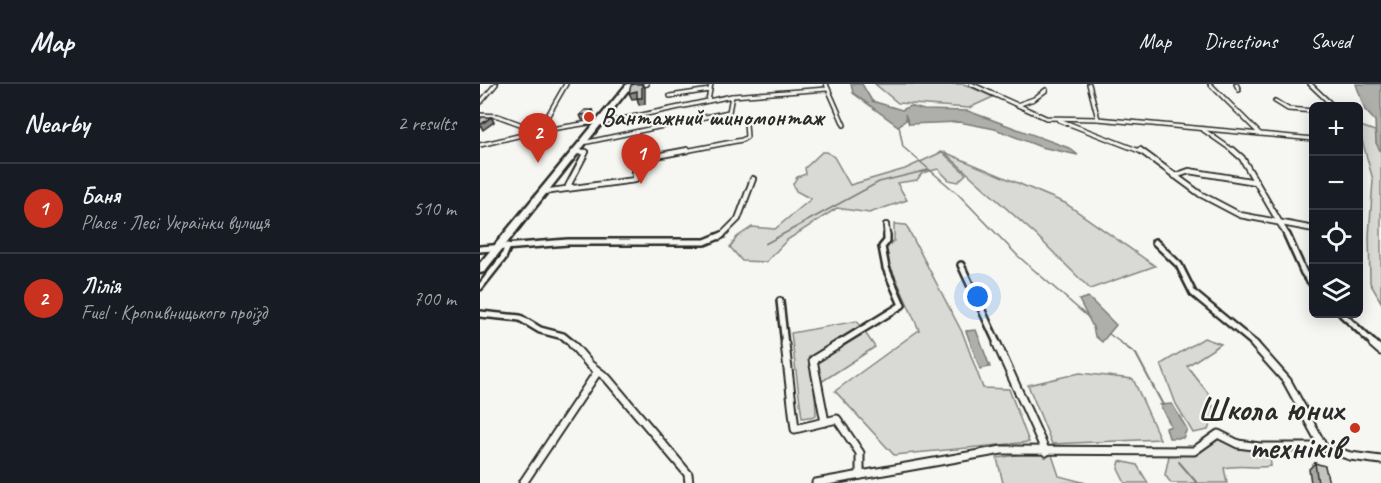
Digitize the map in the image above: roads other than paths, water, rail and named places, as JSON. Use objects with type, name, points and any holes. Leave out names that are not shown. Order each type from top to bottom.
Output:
[{"type":"highway","points":[[480,270],[627,87]]},
{"type":"street","points":[[480,103],[496,84]]},
{"type":"street","points":[[539,131],[566,84]]},
{"type":"street","points":[[627,87],[647,84]]},
{"type":"street","points":[[708,100],[711,84]]},
{"type":"street","points":[[826,84],[844,125]]},
{"type":"street","points":[[971,84],[1017,105],[1140,150],[1200,194],[1240,215],[1309,228]]},
{"type":"street","points":[[1089,84],[1098,119]]},
{"type":"street","points":[[1210,84],[1260,134]]},
{"type":"street","points":[[1236,84],[1239,90]]},
{"type":"street","points":[[1310,84],[1329,102]]},
{"type":"street","points":[[670,96],[710,90]]},
{"type":"street","points":[[480,145],[539,131],[600,122],[732,96],[827,90]]},
{"type":"street","points":[[1017,105],[1034,99],[1046,90]]},
{"type":"street","points":[[583,143],[729,112],[732,96]]},
{"type":"street","points":[[1275,101],[1290,111],[1309,111]]},
{"type":"street","points":[[480,115],[498,116],[539,131]]},
{"type":"street","points":[[1054,118],[1098,119],[1309,139]]},
{"type":"street","points":[[543,192],[635,180],[635,160],[742,140],[747,136],[746,123]]},
{"type":"street","points":[[1199,128],[1225,143],[1242,158],[1309,277]]},
{"type":"street","points":[[573,187],[568,186],[586,152],[595,142]]},
{"type":"street","points":[[576,152],[586,152]]},
{"type":"street","points":[[1175,176],[1189,171],[1256,182]]},
{"type":"street","points":[[480,249],[568,242],[705,242],[719,239],[730,233],[753,179]]},
{"type":"street","points":[[825,422],[813,360],[902,305],[886,268],[882,248],[887,241],[886,225]]},
{"type":"street","points":[[1155,242],[1179,265],[1193,293],[1257,346],[1287,381],[1323,447]]},
{"type":"street","points":[[480,287],[503,258],[508,246]]},
{"type":"street","points":[[961,266],[1046,452]]},
{"type":"street","points":[[780,301],[795,429],[837,419],[860,453],[860,475]]},
{"type":"street","points":[[480,314],[519,316],[540,330],[556,330],[581,353],[596,374],[607,378],[688,474],[689,483]]},
{"type":"street","points":[[1346,318],[1381,351]]},
{"type":"street","points":[[523,483],[596,374]]},
{"type":"street","points":[[816,483],[1002,450],[1194,451],[1218,434],[1238,444],[1260,447],[1323,447],[1350,456],[1381,460]]},
{"type":"waterway","points":[[899,126],[903,147],[959,195],[1018,256],[1089,318]]},
{"type":"waterway","points":[[765,244],[879,182],[928,170]]},
{"type":"waterway","points":[[1109,334],[1124,345]]},
{"type":"waterway","points":[[1122,344],[1136,354],[1163,405]]},
{"type":"waterway","points":[[1179,462],[1197,483]]},
{"type":"place","name":"Вантажний шиномонтаж","points":[[589,117]]},
{"type":"place","name":"Лілія","points":[[538,163]]},
{"type":"place","name":"Баня","points":[[641,184]]},
{"type":"place","name":"Школа юних техніків","points":[[1355,428]]}]
